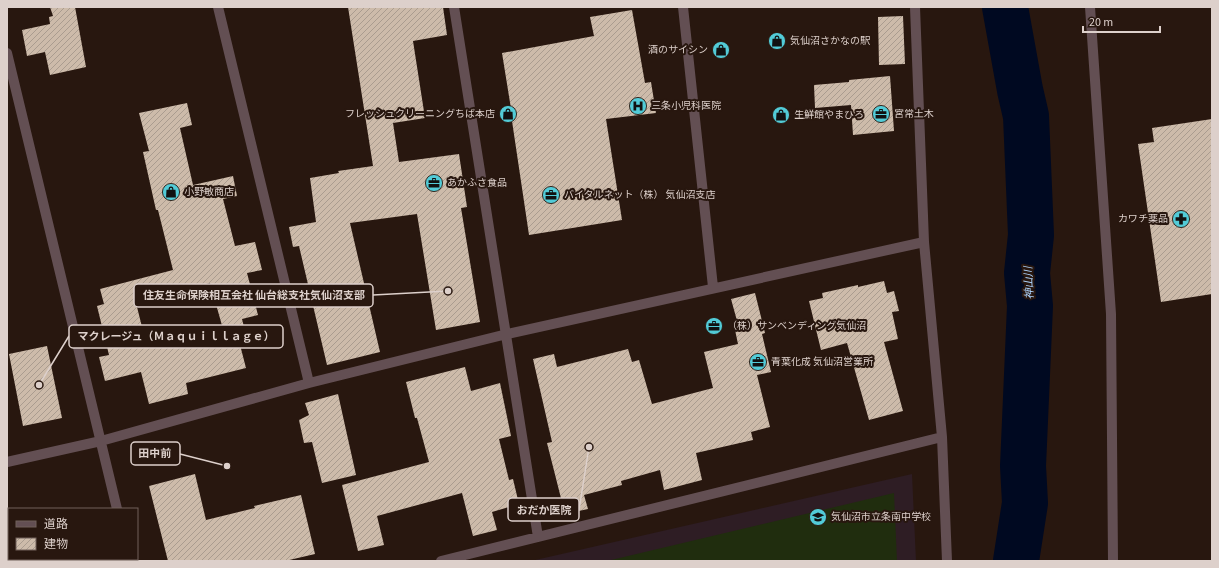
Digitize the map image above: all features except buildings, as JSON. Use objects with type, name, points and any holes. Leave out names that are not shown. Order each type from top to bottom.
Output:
[{"type":"street","points":[[218,7],[309,383]]},
{"type":"street","points":[[454,7],[538,537]]},
{"type":"street","points":[[683,7],[713,287]]},
{"type":"street","points":[[915,7],[924,242],[942,437],[947,561]]},
{"type":"street","points":[[1090,7],[1111,314],[1114,561]]},
{"type":"street","points":[[7,53],[117,508]]},
{"type":"street","points":[[7,462],[101,441],[309,383],[506,334],[713,287],[924,242]]},
{"type":"street","points":[[441,561],[942,437]]},
{"type":"shaded area","name":"気仙沼市立条南中学校","points":[[912,474],[916,561],[531,561]]},
{"type":"green space","points":[[894,493],[897,561],[607,561]]},
{"type":"waterway","name":"神山川","points":[[1005,7],[1026,116],[1031,235],[1027,273],[1030,306],[1023,466],[1025,503],[1016,561]]},
{"type":"place","name":"気仙沼さかなの駅","points":[[777,41]]},
{"type":"place","name":"酒のサイシン","points":[[721,50]]},
{"type":"place","name":"三条小児科医院","points":[[638,106]]},
{"type":"place","name":"フレッシュクリーニングちば本店","points":[[508,114]]},
{"type":"place","name":"宮常土木","points":[[881,114]]},
{"type":"place","name":"生鮮館やまひろ","points":[[781,115]]},
{"type":"place","name":"あかふさ食品","points":[[434,183]]},
{"type":"place","name":"小野敏商店","points":[[171,192]]},
{"type":"place","name":"バイタルネット（株） 気仙沼支店","points":[[551,195]]},
{"type":"place","name":"カワチ薬品","points":[[1181,219]]},
{"type":"place","name":"住友生命保険相互会社 仙台総支社気仙沼支部","points":[[448,291]]},
{"type":"place","name":"（株）サンベンディング気仙沼","points":[[714,326]]},
{"type":"place","name":"青葉化成 気仙沼営業所","points":[[758,362]]},
{"type":"place","name":"マクレージュ（Ｍａｑｕｉｌｌａｇｅ）","points":[[39,385]]},
{"type":"place","name":"おだか医院","points":[[589,447]]},
{"type":"place","name":"田中前","points":[[227,466]]},
{"type":"place","name":"気仙沼市立条南中学校","points":[[818,517]]}]
